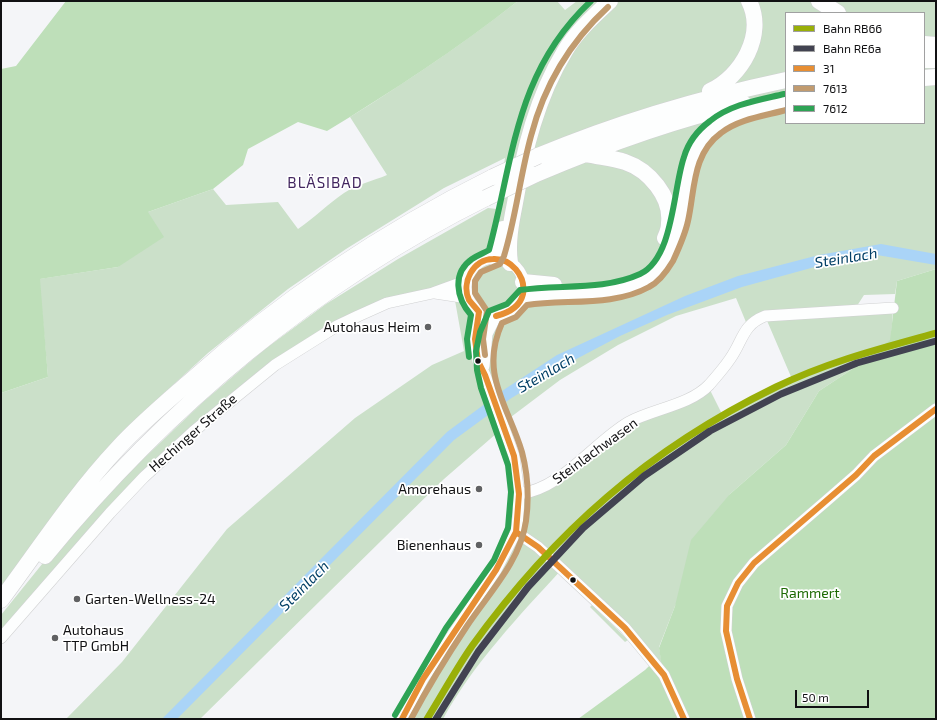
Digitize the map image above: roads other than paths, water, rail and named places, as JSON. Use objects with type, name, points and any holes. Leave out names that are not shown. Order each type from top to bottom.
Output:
[{"type":"highway","points":[[495,258],[502,234],[523,134],[538,87],[563,44],[592,10],[603,1]]},
{"type":"highway","points":[[510,263],[510,230],[517,187],[531,130],[546,86],[566,49],[584,26],[610,1]]},
{"type":"highway","points":[[1,600],[76,497],[107,460],[142,425],[211,363],[271,314],[346,260],[426,212],[493,177],[538,156],[616,125],[652,108],[711,90],[729,80],[742,65],[751,46],[754,28],[752,7],[749,1]]},
{"type":"highway","points":[[819,1],[836,12]]},
{"type":"highway","points":[[925,44],[936,45]]},
{"type":"highway","points":[[925,60],[936,60]]},
{"type":"highway","points":[[925,78],[936,77]]},
{"type":"highway","points":[[616,125],[726,92],[785,80]]},
{"type":"highway","points":[[1,610],[97,496],[180,412],[227,370],[287,321],[365,266],[421,232],[486,198],[586,154],[663,126],[731,107],[785,95]]},
{"type":"highway","points":[[522,290],[544,294],[610,292],[646,281],[659,268],[670,249],[680,220],[685,177],[701,141],[715,127],[732,117],[785,102]]},
{"type":"highway","points":[[522,290],[542,285],[604,286],[625,282],[642,274],[654,264],[663,247],[669,222],[666,204],[660,189],[650,177],[637,167],[624,162],[586,154]]},
{"type":"street","points":[[495,258],[510,263],[519,271],[522,290],[513,310],[496,316],[479,312],[472,306],[468,298],[466,280],[470,272],[477,264],[485,260],[495,258]]},
{"type":"street","name":"Hechinger Straße","points":[[1,638],[110,512],[169,452],[276,365],[337,326],[387,303],[433,293],[466,280]]},
{"type":"street","name":"Hechinger Straße","points":[[433,293],[468,298]]},
{"type":"street","name":"Steinlachwasen","points":[[519,494],[545,487],[630,422],[693,396],[708,386],[730,359],[748,327],[754,320],[765,316],[893,308]]},
{"type":"street","points":[[402,719],[423,679],[496,570],[516,532],[519,494],[514,456],[478,361],[476,350],[479,312]]},
{"type":"street","points":[[486,380],[485,340],[496,316]]},
{"type":"street","points":[[750,719],[737,679],[726,632],[727,606],[738,583],[754,563],[846,484],[874,456],[936,409]]},
{"type":"street","points":[[516,532],[538,547],[625,628],[664,675],[684,719]]},
{"type":"water","name":"Steinlach","points":[[881,244],[936,254],[936,265],[877,255],[822,265],[742,287],[667,315],[620,336],[563,366],[510,399],[454,440],[177,719],[162,719],[447,432],[505,389],[557,355],[685,296],[738,276],[819,255]]},
{"type":"rail line","name":"RB66","points":[[427,719],[472,646],[504,604],[571,530],[646,466],[687,437],[730,411],[795,378],[855,356],[936,333]]},
{"type":"rail line","name":"RE6a","points":[[436,719],[478,652],[528,587],[583,528],[644,476],[710,431],[781,394],[857,363],[936,341]]},
{"type":"place","name":"Autohaus Heim","points":[[428,327]]},
{"type":"place","name":"Amorehaus","points":[[479,489]]},
{"type":"place","name":"Bienenhaus","points":[[479,545]]},
{"type":"place","name":"Garten-Wellness-24","points":[[77,599]]},
{"type":"place","name":"Autohaus TTP GmbH","points":[[55,638]]},
{"type":"district","name":"BLÄSIBAD","points":[[325,183]]},
{"type":"park label","name":"Rammert","points":[[810,593]]}]
